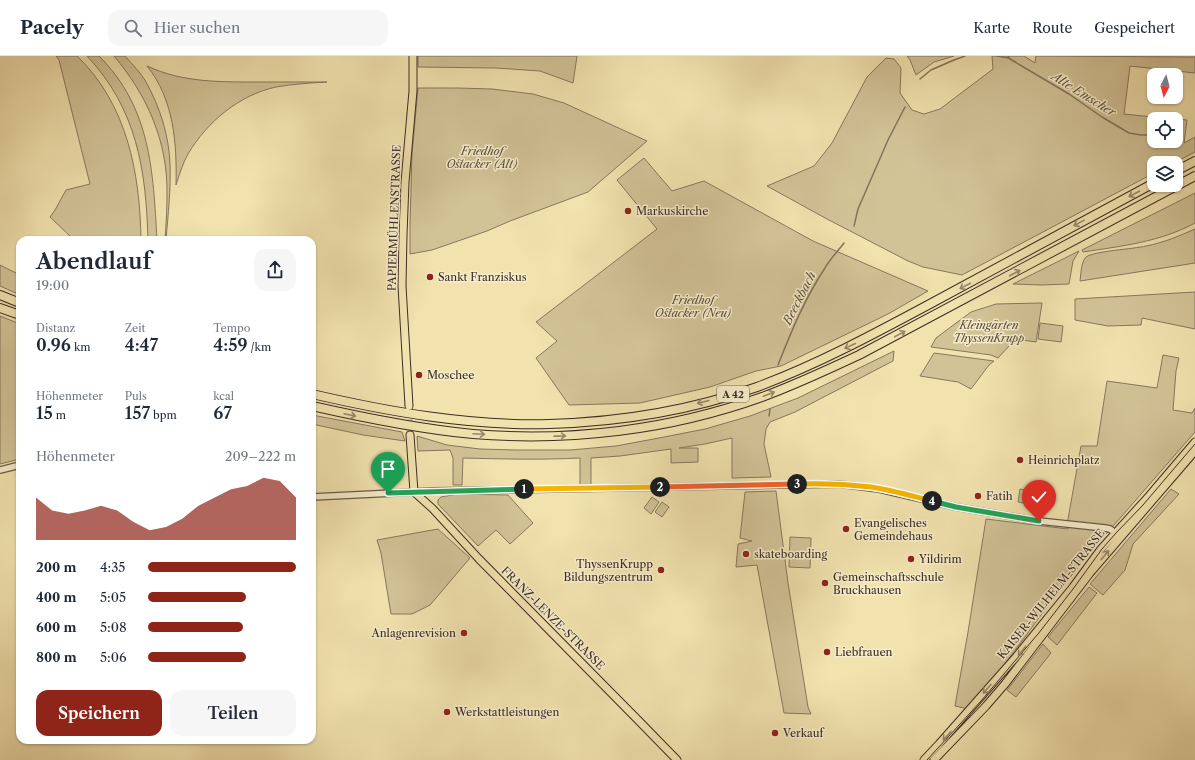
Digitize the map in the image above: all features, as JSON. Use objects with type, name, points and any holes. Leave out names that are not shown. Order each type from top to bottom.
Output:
[{"type":"highway","points":[[1183,167],[1195,161]]},
{"type":"highway","name":"A 42","points":[[316,407],[422,428],[473,434],[521,436],[574,435],[619,431],[657,425],[728,408],[804,381],[859,355],[1195,176]]},
{"type":"highway","name":"A 42","points":[[316,395],[437,418],[474,422],[524,424],[595,421],[654,414],[682,408],[729,396],[756,387],[800,370],[855,344],[1147,187]]},
{"type":"highway","points":[[0,295],[16,301]]},
{"type":"highway","points":[[0,308],[16,314]]},
{"type":"main road","name":"PAPIERMÜHLENSTRASSE","points":[[409,406],[402,286],[403,235],[413,91],[413,56]]},
{"type":"main road","points":[[410,435],[414,492]]},
{"type":"main road","name":"KAISER-WILHELM-STRASSE","points":[[934,760],[1005,684],[1118,535],[1195,442]]},
{"type":"main road","name":"KAISER-WILHELM-STRASSE","points":[[924,760],[1016,657],[1073,587],[1101,549],[1118,535],[1195,451]]},
{"type":"main road","name":"FRANZ-LENZE-STRASSE","points":[[414,492],[432,508],[484,565],[676,760]]},
{"type":"street","points":[[0,470],[16,466]]},
{"type":"street","points":[[316,497],[414,492],[756,486],[820,483],[879,489],[956,507],[1039,521],[1105,528],[1118,535]]},
{"type":"green space","points":[[56,56],[77,56],[94,75],[108,96],[119,118],[127,141],[138,190],[141,236],[70,236],[50,217],[66,190],[90,184],[59,60]]},
{"type":"green space","points":[[87,56],[99,56],[116,76],[129,97],[139,119],[151,165],[157,236],[148,236],[145,189],[136,142],[128,119],[104,76]]},
{"type":"green space","points":[[114,56],[125,56],[142,75],[151,92],[166,132],[170,164],[170,192],[166,236],[167,200],[164,156],[146,103],[126,71]]},
{"type":"green space","points":[[418,56],[577,56],[573,83],[540,71],[496,68],[418,67]]},
{"type":"green space","points":[[907,56],[954,56],[934,62],[916,75]]},
{"type":"green space","points":[[992,56],[1024,56],[1035,63],[1036,56],[1195,57],[1195,73],[1183,72],[1183,68],[1149,68],[1130,66],[1124,114],[1147,116],[1147,148],[1183,148],[1183,120],[1187,120],[1184,143],[1195,137],[1195,152],[1183,158],[1183,156],[1147,156],[1147,177],[962,275],[923,267],[908,261],[767,186],[814,166],[832,143],[867,77],[886,58],[894,59],[901,68],[900,93],[912,110],[924,114],[940,109],[993,69]]},
{"type":"green space","points":[[147,66],[161,72],[189,79],[233,82],[327,82],[276,87],[249,96],[237,103],[214,121],[196,142],[184,161],[176,185],[176,154],[172,122],[163,93]]},
{"type":"green space","name":"Friedhof Ostacker (Alt)","points":[[418,88],[492,89],[533,94],[564,103],[647,141],[588,192],[487,231],[432,250],[410,254],[412,154]]},
{"type":"green space","name":"Friedhof Ostacker (Neu)","points":[[644,158],[672,191],[704,181],[813,241],[928,291],[888,314],[781,366],[756,371],[710,387],[640,403],[569,405],[536,358],[557,341],[536,322],[657,229],[617,180]]},
{"type":"green space","points":[[1195,193],[1195,223],[1168,235],[1154,239],[1083,252],[1082,250]]},
{"type":"green space","points":[[1195,229],[1195,263],[1080,281],[1084,259],[1090,255],[1152,245]]},
{"type":"green space","points":[[1079,251],[1073,261],[1069,284],[1013,284]]},
{"type":"green space","points":[[0,265],[16,273],[16,293],[0,286]]},
{"type":"green space","points":[[1195,292],[1195,329],[1142,318],[1141,325],[1108,326],[1075,320],[1075,299]]},
{"type":"green space","name":"Kleingärten ThyssenKrupp","points":[[1042,303],[1036,342],[1022,340],[1010,345],[998,358],[991,355],[931,347],[936,338],[971,312],[996,304]]},
{"type":"green space","points":[[0,316],[16,322],[16,460],[0,464]]},
{"type":"green space","points":[[1040,323],[1063,326],[1061,342],[1038,339]]},
{"type":"green space","points":[[894,351],[893,361],[795,412],[770,422],[766,429],[764,444],[771,477],[732,478],[732,438],[679,448],[698,448],[698,462],[671,463],[671,449],[620,456],[591,458],[591,485],[580,485],[580,458],[463,458],[462,485],[453,485],[453,458],[450,450],[418,451],[417,436],[447,445],[480,449],[570,450],[616,446],[705,429],[750,416],[798,398]]},
{"type":"green space","points":[[934,353],[994,361],[989,365],[971,389],[958,382],[920,376]]},
{"type":"green space","points":[[1163,355],[1179,358],[1176,371],[1173,410],[1192,413],[1195,408],[1195,432],[1093,548],[999,672],[968,709],[955,706],[986,519],[1068,529],[1068,519],[1081,446],[1097,446],[1107,381],[1157,388]]},
{"type":"green space","points":[[316,416],[402,432],[405,441],[363,435],[316,425]]},
{"type":"green space","points":[[1020,489],[1030,491],[1028,504],[1018,502]]},
{"type":"green space","points":[[1171,489],[1179,494],[1133,544],[1125,570],[1103,595],[1090,584]]},
{"type":"green space","points":[[776,491],[788,583],[808,707],[811,714],[784,713],[757,565],[736,567],[738,544],[752,541],[740,538],[745,492]]},
{"type":"green space","points":[[458,494],[508,495],[533,523],[510,544],[496,530],[478,546],[438,504],[438,500],[441,497]]},
{"type":"green space","points":[[652,497],[659,502],[651,514],[644,508]]},
{"type":"green space","points":[[662,502],[669,507],[662,517],[655,512]]},
{"type":"green space","points":[[438,529],[470,558],[430,605],[412,614],[391,614],[381,553],[377,540]]},
{"type":"green space","points":[[790,537],[811,538],[810,568],[789,567]]},
{"type":"green space","points":[[1089,587],[1097,593],[1057,645],[1048,637]]},
{"type":"green space","points":[[1043,644],[1051,653],[1016,697],[1007,690]]},
{"type":"waterway","name":"Beeckbach","points":[[920,79],[931,70],[965,56]]},
{"type":"waterway","name":"Beeckbach","points":[[997,56],[1009,58]]},
{"type":"waterway","name":"Alte Emscher","points":[[1008,56],[1010,59],[1069,94],[1102,117],[1129,133],[1147,135]]},
{"type":"waterway","name":"Beeckbach","points":[[854,226],[858,209],[888,140],[905,107]]},
{"type":"waterway","name":"Beeckbach","points":[[778,365],[793,328],[811,291],[827,265],[844,243]]},
{"type":"waterway","name":"Beeckbach","points":[[769,416],[770,409]]},
{"type":"tunnel","points":[[409,409],[410,435]]},
{"type":"tram line","points":[[927,760],[981,701],[1038,634],[1102,549],[1143,505],[1195,444]]},
{"type":"place","name":"Markuskirche","points":[[628,211]]},
{"type":"place","name":"Sankt Franziskus","points":[[430,277]]},
{"type":"place","name":"Moschee","points":[[419,375]]},
{"type":"place","name":"Heinrichplatz","points":[[1020,460]]},
{"type":"place","name":"Fatih","points":[[978,496]]},
{"type":"place","name":"Evangelisches Gemeindehaus","points":[[846,529]]},
{"type":"place","name":"skateboarding","points":[[746,554]]},
{"type":"place","name":"Yildirim","points":[[911,559]]},
{"type":"place","name":"ThyssenKrupp Bildungszentrum","points":[[661,570]]},
{"type":"place","name":"Gemeinschaftsschule Bruckhausen","points":[[825,583]]},
{"type":"place","name":"Anlagenrevision","points":[[464,633]]},
{"type":"place","name":"Liebfrauen","points":[[827,652]]},
{"type":"place","name":"Werkstattleistungen","points":[[447,712]]},
{"type":"place","name":"Verkauf","points":[[775,733]]},
{"type":"route","points":[[388,493],[586,488],[756,486],[820,483],[856,485],[903,494],[956,507],[1039,521]]}]
